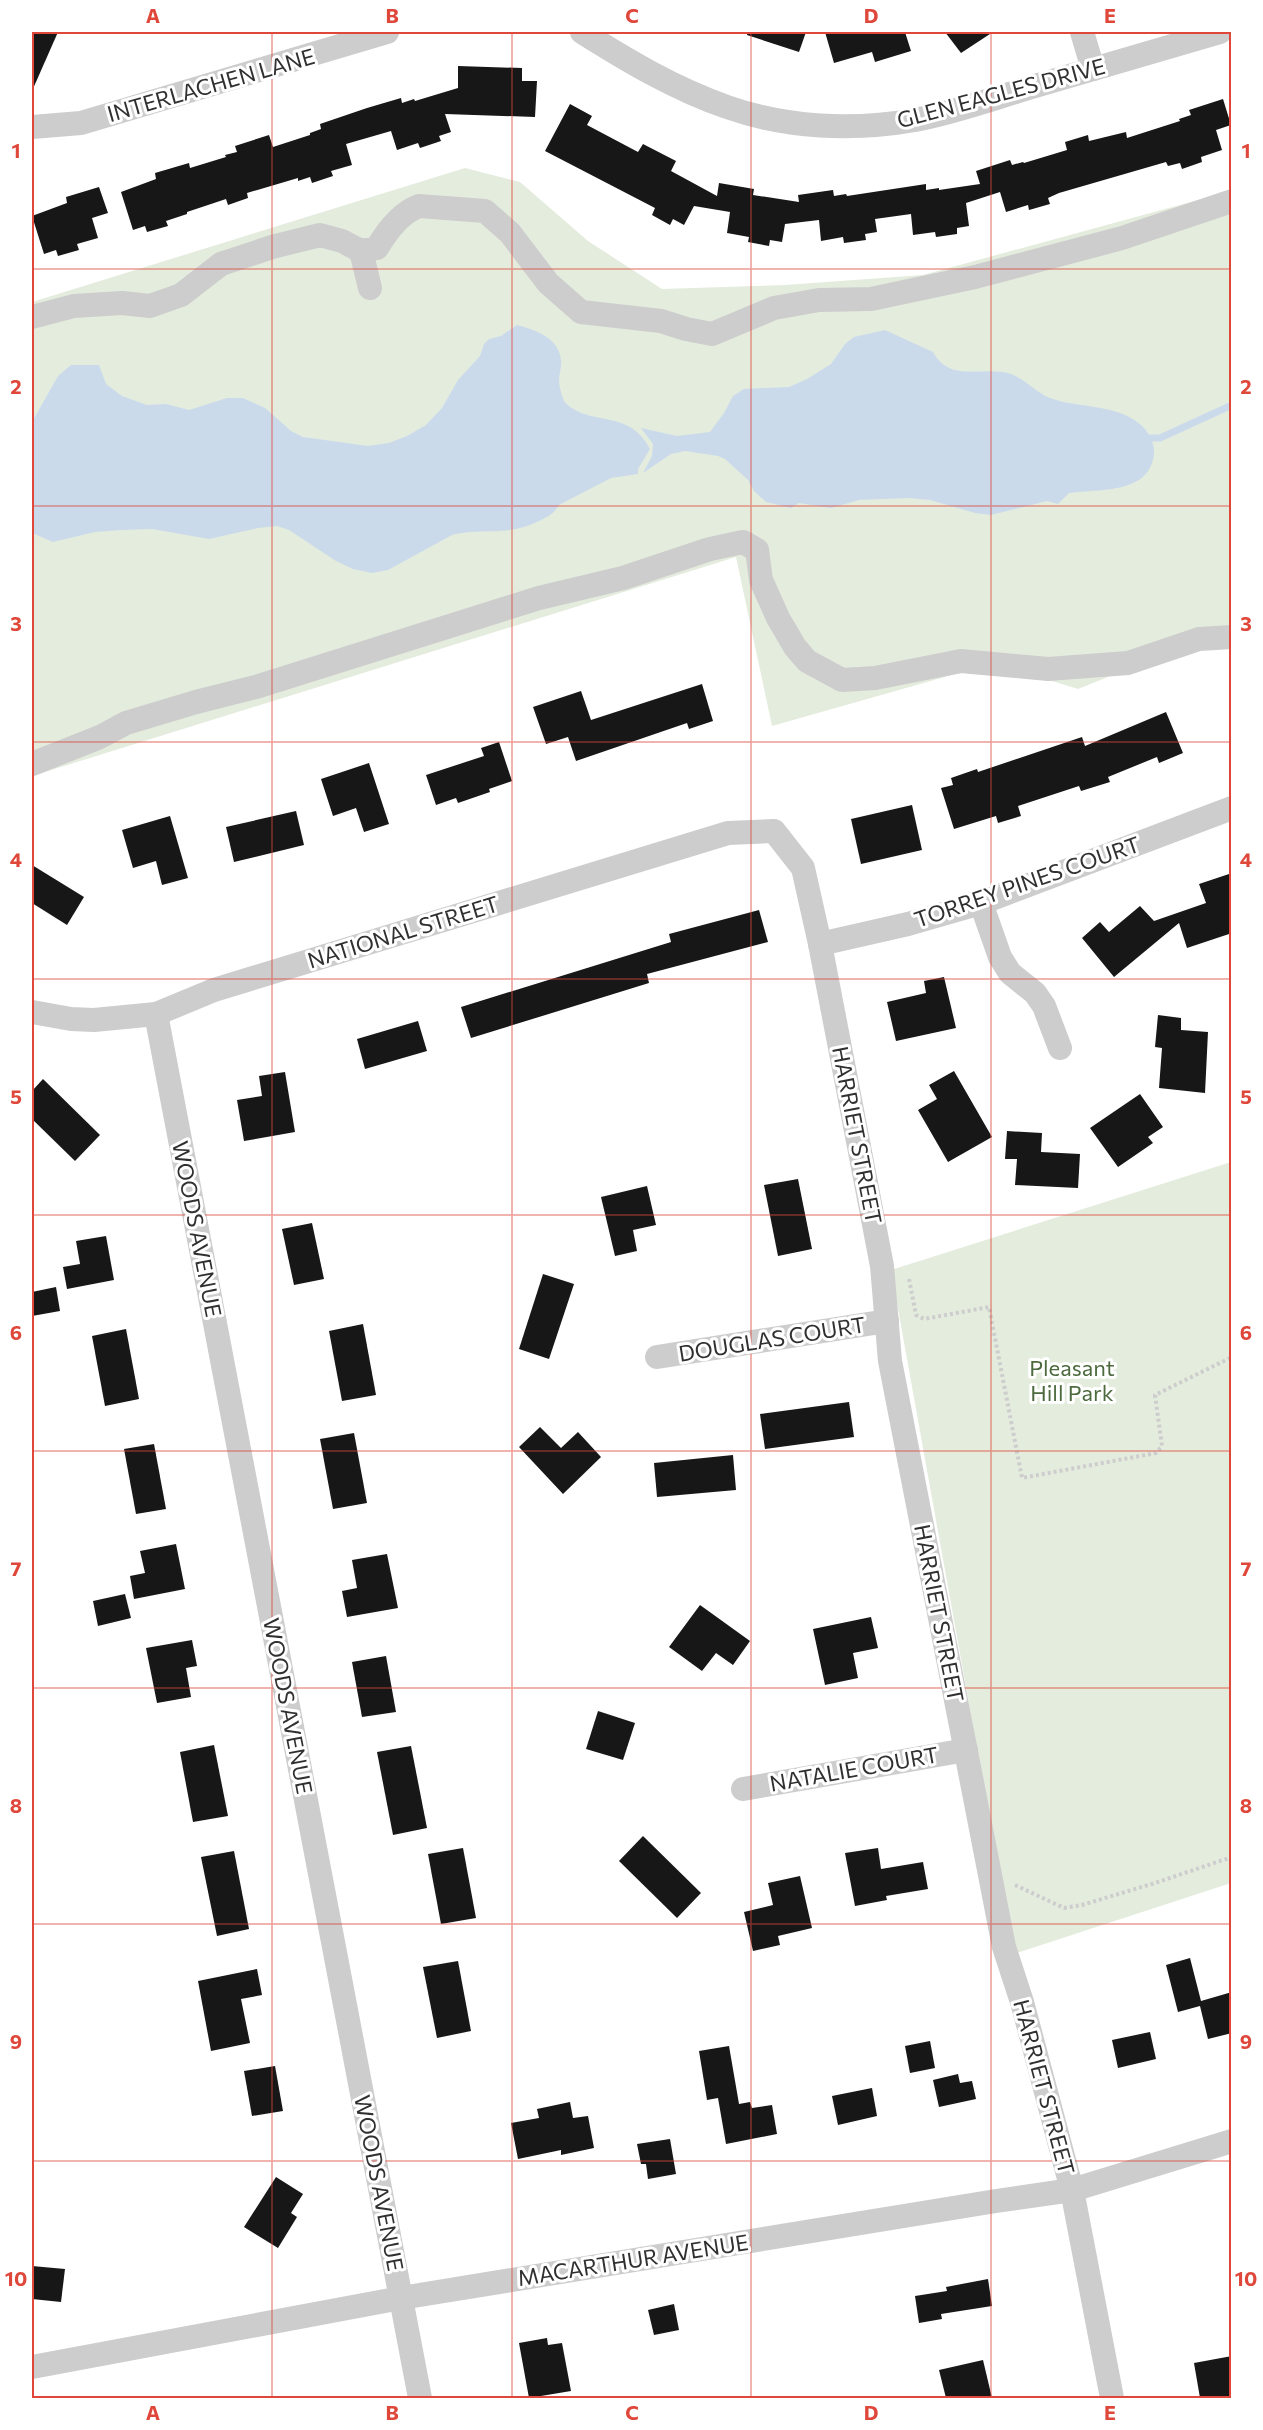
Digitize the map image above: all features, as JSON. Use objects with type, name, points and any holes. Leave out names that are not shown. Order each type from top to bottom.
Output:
[{"type":"street","name":"INTERLACHEN LANE","points":[[32,127],[81,123],[387,32]]},
{"type":"street","name":"GLEN EAGLES DRIVE","points":[[582,32],[656,76],[685,91],[727,107],[787,122],[833,126],[889,124],[916,119],[1221,32]]},
{"type":"street","points":[[1082,32],[1093,69]]},
{"type":"street","points":[[32,317],[74,306],[122,303],[150,306],[181,295],[221,264],[272,247],[320,235],[342,241],[361,250],[377,248],[399,219],[410,209],[419,206],[485,211],[510,233],[548,283],[581,312],[660,321],[712,334],[774,308],[819,300],[871,299],[975,277],[1113,240],[1232,201]]},
{"type":"street","points":[[361,250],[370,288]]},
{"type":"street","points":[[32,764],[100,737],[126,723],[259,686],[540,598],[622,578],[710,549],[743,542],[757,550],[761,580],[778,618],[795,647],[807,661],[842,680],[875,678],[961,661],[1048,669],[1128,663],[1199,639],[1232,637]]},
{"type":"street","name":"TORREY PINES COURT","points":[[820,944],[908,924],[981,903],[1232,808]]},
{"type":"street","name":"HARRIET STREET","points":[[774,831],[803,868],[820,944],[882,1266],[890,1361],[1004,1947],[1022,2002],[1072,2190],[1112,2398]]},
{"type":"street","name":"NATIONAL STREET","points":[[32,1012],[71,1019],[94,1020],[156,1014],[214,990],[728,833],[774,831]]},
{"type":"street","points":[[981,903],[1000,957],[1010,973],[1035,993],[1044,1006],[1060,1048]]},
{"type":"street","name":"WOODS AVENUE","points":[[156,1014],[420,2398]]},
{"type":"street","name":"DOUGLAS COURT","points":[[657,1358],[887,1321]]},
{"type":"street","name":"NATALIE COURT","points":[[743,1789],[966,1750]]},
{"type":"street","name":"MACARTHUR AVENUE","points":[[32,2367],[400,2298],[984,2202],[1072,2190],[1232,2141]]},
{"type":"path","points":[[907,1269],[916,1315],[924,1319],[989,1307],[1022,1478],[1156,1453],[1162,1446],[1155,1395],[1232,1357]]},
{"type":"path","points":[[1011,1884],[1064,1908],[1082,1905],[1155,1883],[1232,1857]]},
{"type":"green space","points":[[465,168],[520,182],[588,241],[662,289],[785,285],[923,275],[1231,191],[1231,646],[1175,650],[1078,689],[994,663],[772,726],[736,557],[32,776],[32,302]]},
{"type":"green space","name":"Pleasant Hill Park","points":[[1231,1162],[1231,1883],[1014,1954],[891,1270]]},
{"type":"water","points":[[517,325],[539,332],[556,346],[561,360],[559,384],[564,401],[573,409],[584,414],[620,422],[641,436],[650,449],[638,469],[638,474],[611,478],[559,505],[547,517],[525,527],[452,535],[388,570],[372,573],[353,569],[336,561],[289,530],[277,526],[209,539],[152,529],[95,532],[53,542],[32,533],[32,422],[58,376],[71,365],[99,365],[106,384],[122,396],[147,405],[166,404],[189,410],[227,398],[243,398],[265,408],[291,431],[303,437],[368,446],[389,443],[426,425],[442,408],[458,380],[480,356],[484,344],[489,339],[501,336]]},
{"type":"water","points":[[885,330],[933,352],[947,367],[955,370],[1003,372],[1022,380],[1050,398],[1109,410],[1131,418],[1144,428],[1152,442],[1154,453],[1151,466],[1144,476],[1122,487],[1069,493],[1058,504],[1047,501],[991,515],[975,513],[930,500],[908,498],[859,500],[831,508],[799,503],[791,508],[766,502],[754,491],[748,480],[725,459],[685,451],[671,454],[643,473],[652,456],[653,444],[641,428],[677,436],[710,432],[733,396],[744,389],[789,387],[831,364],[845,344],[854,337]]},
{"type":"building","points":[[32,32],[58,32],[32,91]]},
{"type":"building","points":[[747,32],[806,32],[799,52],[747,35]]},
{"type":"building","points":[[825,32],[905,32],[911,51],[875,62],[872,52],[834,63]]},
{"type":"building","points":[[945,32],[993,32],[961,53]]},
{"type":"building","points":[[458,66],[522,68],[522,81],[537,81],[535,117],[445,114],[451,132],[439,136],[441,141],[420,148],[418,143],[397,150],[391,131],[346,144],[352,165],[331,171],[333,176],[312,183],[310,177],[298,181],[298,178],[247,193],[248,198],[228,205],[226,199],[187,212],[187,214],[166,221],[168,226],[147,232],[145,226],[133,230],[121,192],[156,179],[155,173],[189,163],[190,168],[226,157],[225,155],[237,152],[235,146],[269,135],[273,147],[310,135],[321,129],[320,124],[367,108],[401,98],[402,103],[414,99],[415,101],[458,88]]},
{"type":"building","points":[[1223,99],[1231,125],[1216,130],[1222,150],[1201,157],[1202,162],[1182,169],[1180,163],[1168,166],[1166,162],[1059,193],[1048,198],[1050,204],[1029,210],[1028,205],[1006,212],[1000,192],[966,203],[969,226],[957,228],[957,234],[936,237],[935,232],[913,235],[911,214],[875,219],[877,232],[865,234],[866,240],[844,243],[843,237],[821,241],[819,220],[785,224],[782,242],[770,240],[769,246],[748,242],[749,237],[727,233],[730,212],[694,206],[684,225],[673,219],[670,225],[652,215],[655,208],[545,151],[570,104],[592,116],[587,125],[638,152],[643,144],[676,161],[671,171],[717,196],[719,183],[754,189],[753,195],[799,202],[798,195],[833,190],[834,196],[846,194],[847,196],[926,184],[926,190],[939,188],[939,190],[980,184],[976,171],[1010,160],[1012,165],[1024,163],[1067,150],[1065,142],[1088,135],[1089,141],[1126,132],[1127,138],[1180,121],[1179,119],[1191,115],[1189,110]]},
{"type":"building","points":[[99,187],[108,213],[92,218],[98,238],[77,244],[79,250],[58,256],[56,250],[44,254],[32,216],[67,203],[66,197]]},
{"type":"building","points":[[702,684],[713,721],[689,729],[687,723],[576,761],[568,737],[546,744],[533,707],[581,691],[591,720]]},
{"type":"building","points":[[1166,712],[1183,753],[1159,763],[1157,757],[1108,777],[1110,782],[1081,791],[1079,786],[1018,806],[1021,816],[998,823],[996,816],[954,829],[941,788],[953,785],[951,778],[977,769],[978,772],[1082,737],[1085,746]]},
{"type":"building","points":[[499,742],[512,781],[489,789],[490,792],[458,803],[456,798],[436,805],[426,775],[484,756],[481,748]]},
{"type":"building","points":[[369,763],[389,824],[364,832],[356,808],[333,816],[321,779]]},
{"type":"building","points":[[912,805],[922,850],[861,864],[851,819]]},
{"type":"building","points":[[296,811],[304,845],[234,862],[226,827]]},
{"type":"building","points":[[170,816],[188,878],[162,885],[156,861],[133,868],[122,830]]},
{"type":"building","points":[[32,865],[84,897],[67,925],[32,903]]},
{"type":"building","points":[[1232,873],[1232,933],[1187,948],[1179,923],[1114,977],[1082,938],[1100,922],[1109,932],[1140,906],[1154,921],[1206,903],[1199,884]]},
{"type":"building","points":[[759,910],[768,942],[647,974],[649,983],[471,1038],[461,1007],[671,942],[669,934]]},
{"type":"building","points":[[944,977],[956,1028],[896,1041],[887,1002],[926,993],[924,981]]},
{"type":"building","points":[[1158,1015],[1181,1018],[1181,1030],[1208,1032],[1205,1093],[1159,1088],[1162,1048],[1155,1047]]},
{"type":"building","points":[[418,1021],[427,1051],[365,1069],[357,1039]]},
{"type":"building","points":[[954,1071],[992,1137],[948,1162],[918,1110],[937,1099],[929,1085]]},
{"type":"building","points":[[285,1072],[295,1132],[244,1141],[237,1100],[262,1096],[259,1076]]},
{"type":"building","points":[[43,1079],[100,1135],[75,1161],[32,1119],[32,1091]]},
{"type":"building","points":[[1140,1094],[1163,1127],[1148,1137],[1153,1143],[1118,1167],[1090,1128]]},
{"type":"building","points":[[1007,1131],[1042,1133],[1041,1152],[1080,1154],[1078,1188],[1015,1185],[1017,1159],[1005,1159]]},
{"type":"building","points":[[798,1179],[812,1249],[778,1256],[764,1185]]},
{"type":"building","points":[[647,1186],[656,1225],[633,1230],[637,1251],[615,1256],[601,1197]]},
{"type":"building","points":[[312,1223],[324,1279],[294,1285],[282,1229]]},
{"type":"building","points":[[106,1236],[114,1280],[67,1289],[63,1267],[80,1264],[76,1241]]},
{"type":"building","points":[[543,1274],[574,1284],[549,1359],[519,1349]]},
{"type":"building","points":[[56,1287],[60,1311],[32,1316],[32,1292]]},
{"type":"building","points":[[363,1324],[376,1395],[342,1401],[329,1331]]},
{"type":"building","points":[[126,1329],[139,1399],[105,1406],[92,1336]]},
{"type":"building","points":[[849,1402],[854,1437],[765,1449],[760,1414]]},
{"type":"building","points":[[540,1427],[561,1448],[578,1432],[601,1457],[563,1494],[519,1447]]},
{"type":"building","points":[[354,1433],[367,1503],[333,1509],[320,1439]]},
{"type":"building","points":[[154,1444],[166,1509],[136,1514],[124,1449]]},
{"type":"building","points":[[733,1455],[736,1490],[657,1497],[654,1463]]},
{"type":"building","points":[[176,1544],[185,1589],[134,1599],[130,1576],[145,1573],[140,1551]]},
{"type":"building","points":[[387,1554],[398,1608],[347,1617],[342,1591],[357,1588],[352,1560]]},
{"type":"building","points":[[125,1594],[131,1618],[98,1626],[93,1601]]},
{"type":"building","points":[[700,1605],[750,1641],[733,1665],[716,1653],[702,1671],[669,1647]]},
{"type":"building","points":[[871,1617],[878,1648],[853,1653],[858,1678],[825,1685],[813,1629]]},
{"type":"building","points":[[192,1640],[197,1666],[186,1668],[191,1697],[157,1703],[146,1648]]},
{"type":"building","points":[[386,1656],[396,1712],[362,1717],[352,1662]]},
{"type":"building","points":[[598,1711],[635,1723],[623,1760],[586,1749]]},
{"type":"building","points":[[214,1745],[228,1816],[193,1822],[180,1752]]},
{"type":"building","points":[[411,1746],[427,1828],[393,1835],[377,1752]]},
{"type":"building","points":[[643,1836],[701,1893],[677,1918],[619,1861]]},
{"type":"building","points":[[463,1848],[476,1918],[441,1924],[428,1854]]},
{"type":"building","points":[[878,1848],[881,1869],[923,1862],[928,1889],[886,1896],[887,1900],[855,1906],[845,1853]]},
{"type":"building","points":[[234,1851],[249,1929],[217,1936],[201,1857]]},
{"type":"building","points":[[800,1876],[812,1928],[778,1936],[780,1945],[753,1951],[744,1912],[773,1905],[768,1883]]},
{"type":"building","points":[[1190,1958],[1201,2001],[1232,1992],[1232,2033],[1208,2039],[1200,2006],[1178,2012],[1166,1965]]},
{"type":"building","points":[[458,1961],[471,2031],[437,2038],[423,1967]]},
{"type":"building","points":[[257,1969],[262,1995],[241,1999],[250,2043],[211,2051],[198,1981]]},
{"type":"building","points":[[1150,2032],[1156,2059],[1118,2068],[1112,2040]]},
{"type":"building","points":[[930,2041],[935,2068],[910,2073],[905,2046]]},
{"type":"building","points":[[729,2046],[739,2104],[750,2102],[752,2108],[772,2105],[777,2134],[726,2144],[718,2098],[707,2100],[699,2051]]},
{"type":"building","points":[[275,2066],[283,2111],[252,2116],[244,2071]]},
{"type":"building","points":[[958,2074],[960,2083],[972,2081],[976,2099],[939,2107],[933,2080]]},
{"type":"building","points":[[872,2088],[877,2116],[838,2125],[832,2096]]},
{"type":"building","points":[[570,2102],[573,2118],[588,2116],[594,2148],[561,2155],[561,2150],[518,2159],[511,2123],[539,2118],[537,2109]]},
{"type":"building","points":[[670,2139],[676,2174],[648,2179],[646,2164],[641,2164],[637,2144]]},
{"type":"building","points":[[276,2177],[303,2194],[291,2213],[297,2217],[278,2248],[244,2227]]},
{"type":"building","points":[[32,2266],[65,2269],[61,2302],[32,2299]]},
{"type":"building","points":[[988,2279],[992,2306],[941,2314],[942,2319],[919,2323],[915,2296],[947,2291],[946,2287]]},
{"type":"building","points":[[674,2304],[679,2330],[654,2335],[648,2310]]},
{"type":"building","points":[[547,2338],[548,2345],[562,2343],[571,2391],[529,2398],[519,2343]]},
{"type":"building","points":[[1232,2356],[1232,2396],[1200,2398],[1194,2363]]},
{"type":"building","points":[[983,2360],[992,2398],[946,2398],[939,2370]]},
{"type":"waterway","points":[[1142,438],[1160,438],[1232,405]]}]
